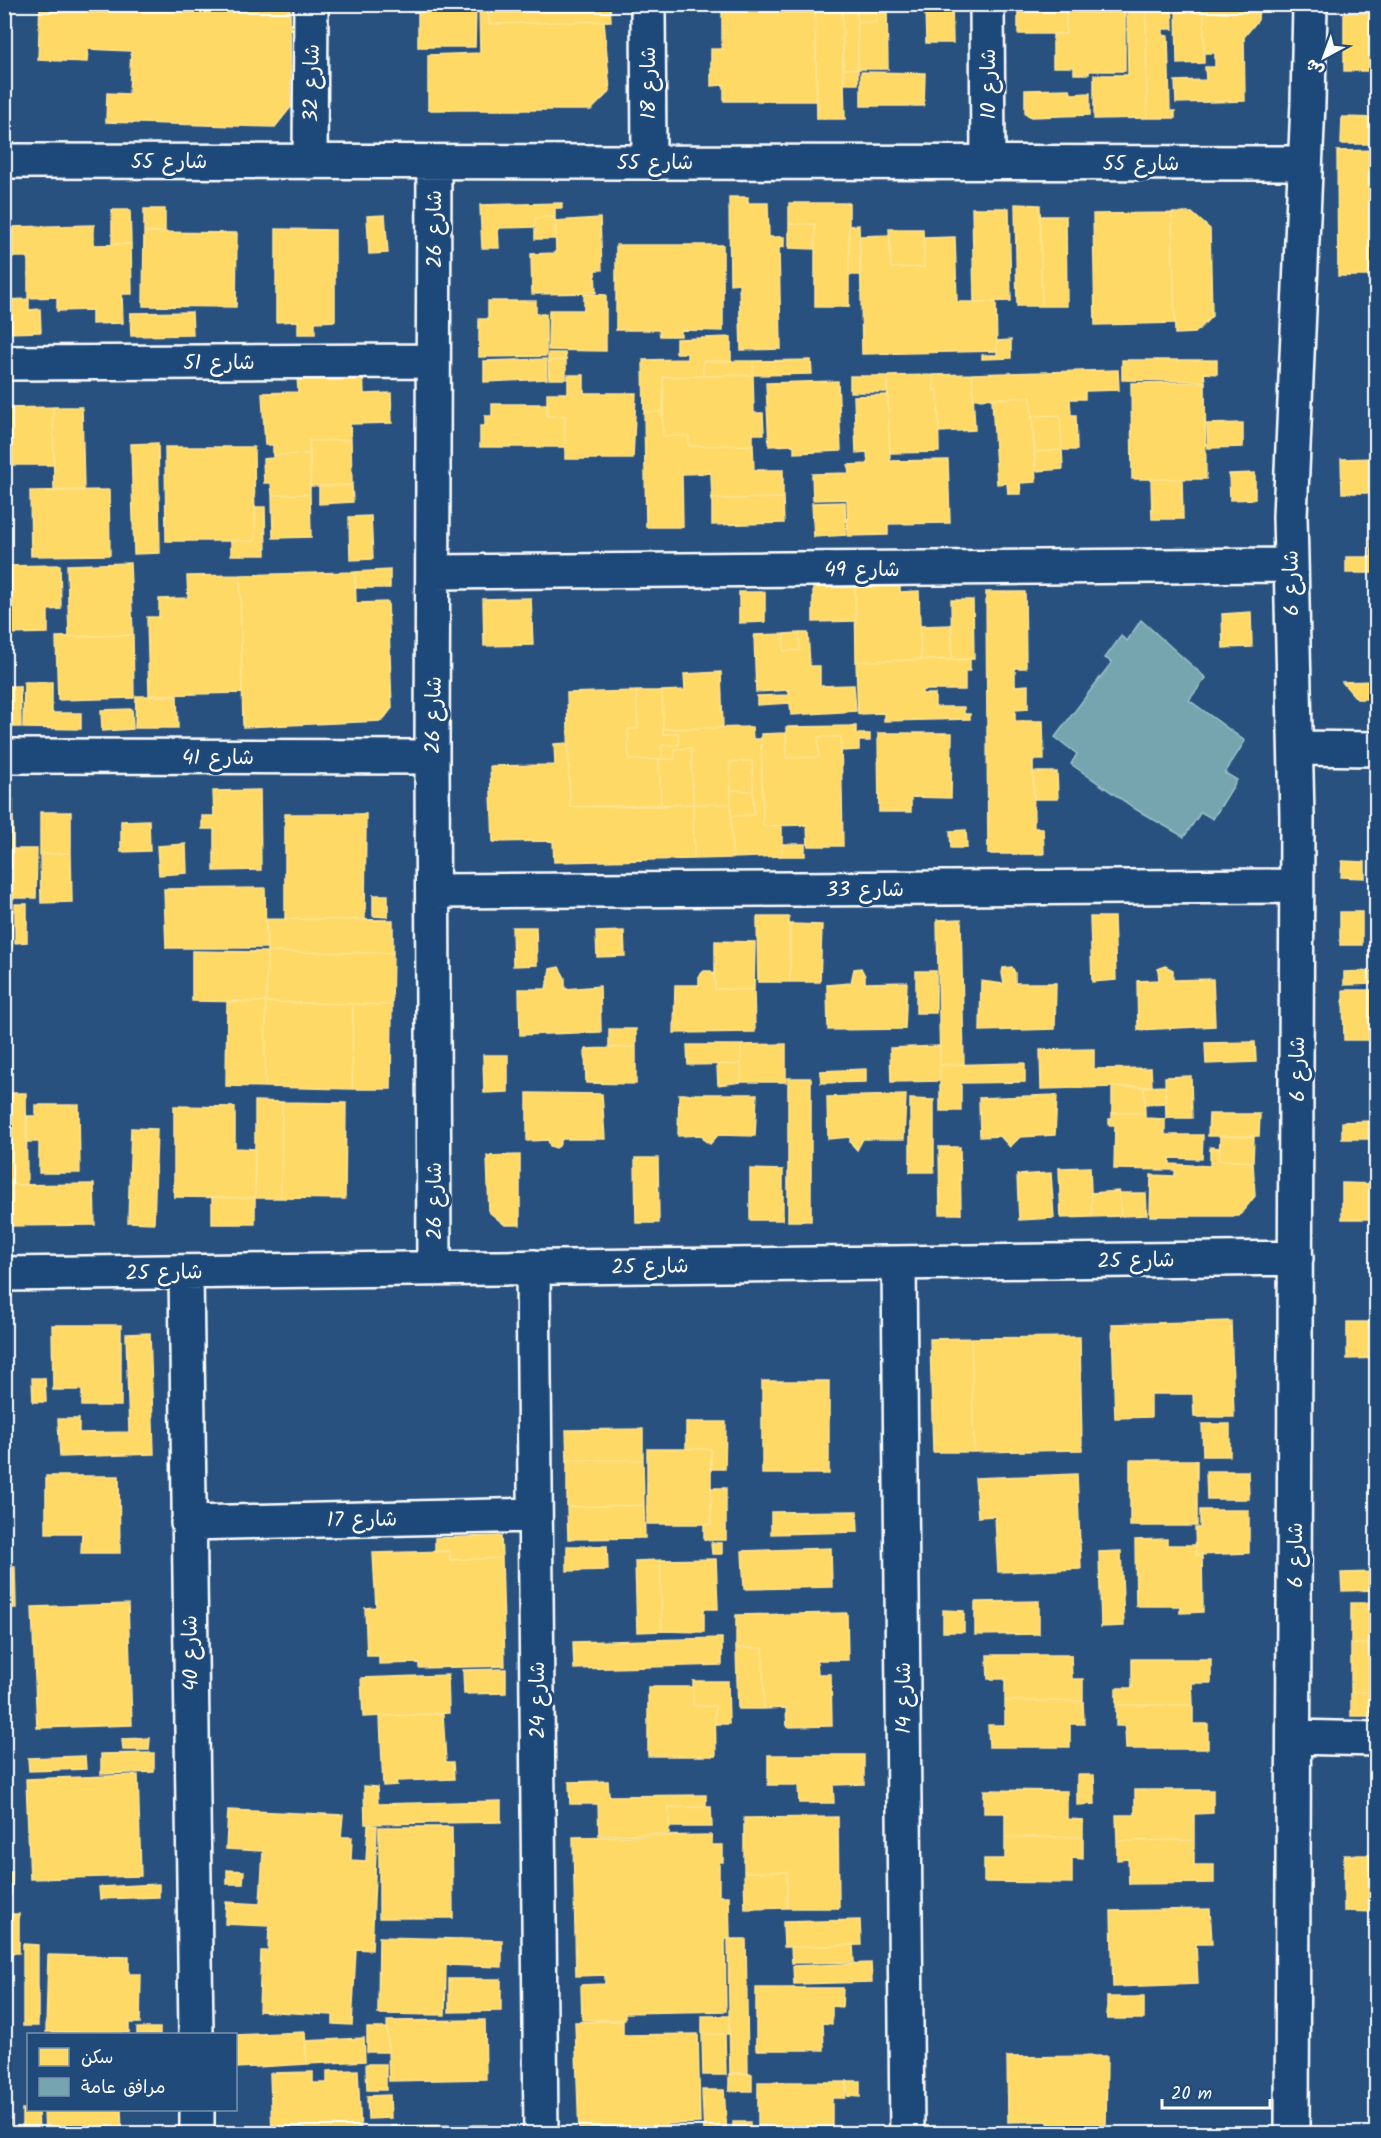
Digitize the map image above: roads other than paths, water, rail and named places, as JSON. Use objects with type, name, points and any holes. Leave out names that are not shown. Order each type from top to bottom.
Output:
[{"type":"street","name":"شارع 32","points":[[310,162],[311,4]]},
{"type":"street","name":"شارع 18","points":[[648,4],[648,162]]},
{"type":"street","name":"شارع 10","points":[[987,4],[988,163]]},
{"type":"street","name":"شارع 6","points":[[1292,2133],[1297,748],[1290,565],[1310,4]]},
{"type":"street","name":"شارع 55","points":[[4,161],[1305,163]]},
{"type":"street","name":"شارع 26","points":[[434,162],[432,757],[434,1268]]},
{"type":"street","name":"شارع 51","points":[[4,363],[433,361]]},
{"type":"street","name":"شارع 49","points":[[434,572],[1290,565]]},
{"type":"street","points":[[1297,748],[1377,749]]},
{"type":"street","name":"شارع 41","points":[[4,756],[432,757]]},
{"type":"street","name":"شارع 33","points":[[434,891],[1296,886]]},
{"type":"street","name":"شارع 25","points":[[4,1274],[1296,1258]]},
{"type":"street","name":"شارع 14","points":[[899,1263],[907,2133]]},
{"type":"street","name":"شارع 24","points":[[533,1267],[541,2133]]},
{"type":"street","name":"شارع 40","points":[[186,1272],[196,2033]]},
{"type":"street","name":"شارع 17","points":[[188,1523],[535,1515]]},
{"type":"street","points":[[1294,1737],[1377,1739]]},
{"type":"street","points":[[197,2111],[197,2133]]}]
